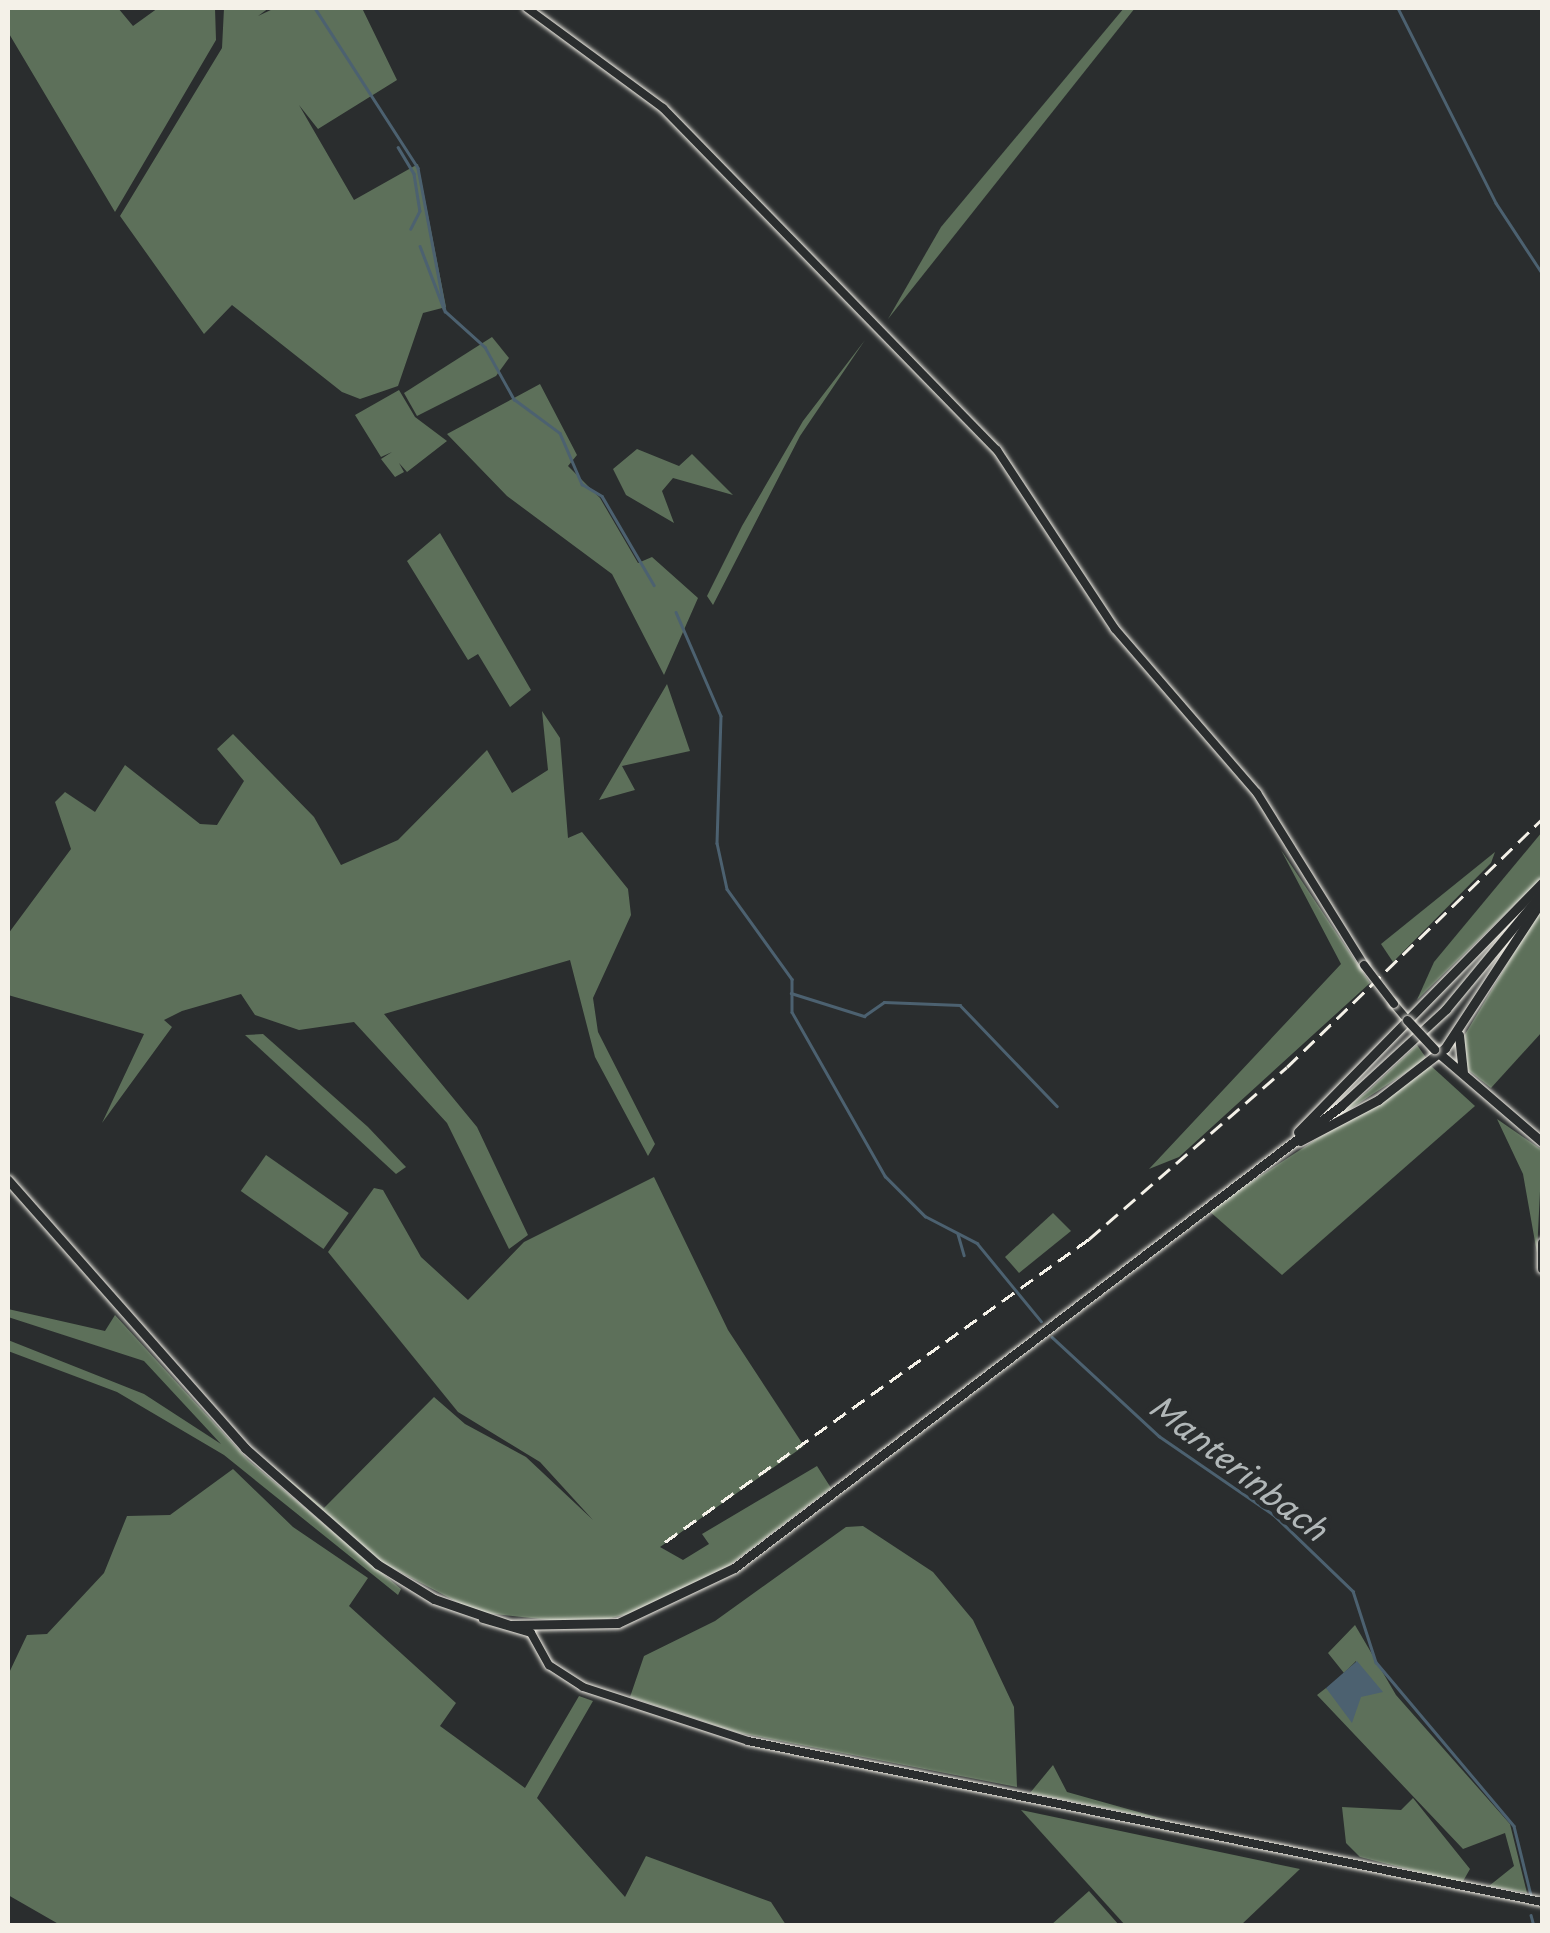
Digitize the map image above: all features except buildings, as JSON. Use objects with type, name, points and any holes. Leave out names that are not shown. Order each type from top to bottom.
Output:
[{"type":"main road","points":[[1279,1152],[1542,882]]},
{"type":"main road","points":[[8,1180],[290,1492],[414,1588],[480,1616],[587,1628],[705,1587],[1279,1152],[1433,1024],[1542,896]]},
{"type":"main road","points":[[1288,1145],[1378,1100],[1459,1033],[1542,896]]},
{"type":"main road","points":[[1406,1018],[1469,1084],[1542,1141]]},
{"type":"main road","points":[[1459,1033],[1456,1057],[1469,1084]]},
{"type":"street","points":[[527,8],[664,108],[997,450],[1114,629],[1258,793],[1364,966],[1406,1018]]},
{"type":"street","points":[[1542,1242],[1542,1269]]},
{"type":"street","points":[[480,1616],[531,1633],[567,1679],[650,1712],[748,1741],[1539,1904]]},
{"type":"green space","points":[[8,8],[118,8],[133,26],[158,8],[215,8],[216,40],[115,212],[8,32]]},
{"type":"green space","points":[[224,8],[269,8],[258,16],[275,8],[362,8],[397,80],[318,129],[299,105],[354,200],[418,164],[446,307],[423,313],[398,386],[360,399],[342,392],[232,305],[204,334],[120,216],[222,48]]},
{"type":"green space","points":[[1124,8],[1135,8],[888,319],[941,227]]},
{"type":"green space","points":[[492,337],[509,358],[496,376],[417,416],[404,393]]},
{"type":"green space","points":[[865,340],[800,436],[713,605],[707,596],[742,526],[803,421]]},
{"type":"green space","points":[[540,384],[577,455],[568,466],[600,498],[638,563],[652,557],[698,598],[664,675],[612,574],[507,496],[447,434]]},
{"type":"green space","points":[[399,390],[415,417],[447,441],[407,472],[399,463],[404,472],[395,477],[381,459],[392,452],[381,457],[355,415]]},
{"type":"green space","points":[[637,449],[679,466],[692,454],[733,495],[673,478],[662,491],[674,523],[626,495],[613,469]]},
{"type":"green space","points":[[440,533],[531,690],[510,707],[478,654],[468,660],[407,561]]},
{"type":"green space","points":[[667,684],[690,751],[622,766],[635,790],[599,800]]},
{"type":"green space","points":[[542,711],[560,738],[568,838],[582,832],[628,889],[631,915],[593,998],[598,1032],[655,1144],[648,1156],[595,1057],[570,960],[384,1014],[477,1127],[528,1235],[509,1249],[447,1123],[354,1022],[299,1030],[255,1015],[241,994],[182,1011],[164,1020],[172,1027],[102,1123],[144,1034],[8,995],[8,934],[71,849],[55,802],[65,792],[95,812],[125,765],[200,824],[217,825],[244,781],[217,749],[233,734],[314,817],[341,865],[398,840],[487,750],[512,793],[548,770]]},
{"type":"green space","points":[[1542,832],[1542,878],[1417,1000],[1434,962]]},
{"type":"green space","points":[[1281,850],[1370,983],[1179,1157],[1149,1169],[1341,964]]},
{"type":"green space","points":[[1495,852],[1491,863],[1393,962],[1381,944]]},
{"type":"green space","points":[[1542,906],[1542,1032],[1491,1088],[1468,1070],[1461,1041]]},
{"type":"green space","points":[[263,1034],[368,1127],[406,1167],[396,1174],[245,1035]]},
{"type":"green space","points":[[1417,1045],[1427,1059],[1310,1135],[1367,1092]]},
{"type":"green space","points":[[1430,1065],[1475,1106],[1282,1275],[1208,1210]]},
{"type":"green space","points":[[1497,1119],[1542,1150],[1537,1253],[1523,1174]]},
{"type":"green space","points":[[266,1155],[349,1213],[323,1249],[241,1191]]},
{"type":"green space","points":[[654,1177],[728,1330],[804,1446],[660,1547],[683,1560],[709,1544],[702,1534],[817,1466],[831,1488],[709,1581],[658,1607],[586,1624],[476,1612],[383,1563],[302,1499],[247,1445],[324,1508],[434,1397],[465,1424],[526,1457],[593,1520],[540,1462],[458,1412],[328,1252],[374,1188],[383,1190],[421,1257],[468,1300],[524,1242]]},
{"type":"green space","points":[[1053,1213],[1071,1231],[1019,1273],[1005,1257]]},
{"type":"green space","points":[[8,1309],[105,1331],[115,1315],[248,1460],[401,1589],[398,1595],[224,1455],[117,1392],[8,1351],[8,1340],[144,1394],[221,1444],[144,1361],[8,1317]]},
{"type":"green space","points":[[233,1469],[293,1527],[368,1578],[349,1606],[456,1703],[440,1726],[525,1788],[579,1696],[593,1701],[537,1798],[625,1897],[646,1856],[771,1902],[786,1925],[62,1926],[8,1895],[8,1675],[27,1635],[47,1634],[104,1573],[127,1516],[170,1515]]},
{"type":"green space","points":[[863,1526],[933,1572],[973,1620],[1014,1707],[1017,1787],[739,1733],[630,1697],[644,1656],[715,1621],[846,1527]]},
{"type":"green space","points":[[1355,1625],[1396,1695],[1510,1824],[1527,1893],[1489,1886],[1514,1866],[1505,1833],[1463,1849],[1317,1695],[1326,1688],[1357,1707],[1356,1661],[1344,1673],[1328,1653]]},
{"type":"green space","points":[[1053,1765],[1067,1792],[1174,1822],[1030,1793]]},
{"type":"green space","points":[[1413,1798],[1470,1869],[1462,1883],[1360,1857],[1346,1843],[1342,1807],[1401,1810]]},
{"type":"green space","points":[[1021,1810],[1300,1869],[1241,1925],[1125,1925]]},
{"type":"green space","points":[[1089,1891],[1119,1925],[1051,1925]]},
{"type":"water","points":[[1357,1661],[1383,1692],[1361,1697],[1352,1723],[1326,1688]]},
{"type":"waterway","name":"Manterinbach","points":[[315,8],[418,168],[445,311],[485,347],[514,399],[560,433],[582,484],[602,496],[654,585]]},
{"type":"waterway","points":[[1398,8],[1496,203],[1542,273]]},
{"type":"waterway","points":[[398,147],[414,174],[420,211],[411,229]]},
{"type":"waterway","points":[[420,246],[444,309]]},
{"type":"waterway","name":"Manterinbach","points":[[676,612],[721,716],[717,843],[727,889],[792,979],[792,1012],[885,1176],[925,1216],[977,1243],[1041,1321]]},
{"type":"waterway","points":[[791,993],[864,1016],[884,1002],[960,1005],[1057,1106]]},
{"type":"waterway","points":[[958,1234],[964,1255]]},
{"type":"waterway","name":"Manterinbach","points":[[1052,1337],[1159,1436],[1274,1515],[1353,1591],[1376,1662],[1514,1826],[1531,1895]]},
{"type":"waterway","name":"Manterinbach","points":[[1531,1915],[1534,1926]]},
{"type":"railway","points":[[665,1542],[1089,1239],[1287,1067],[1542,819]]}]
